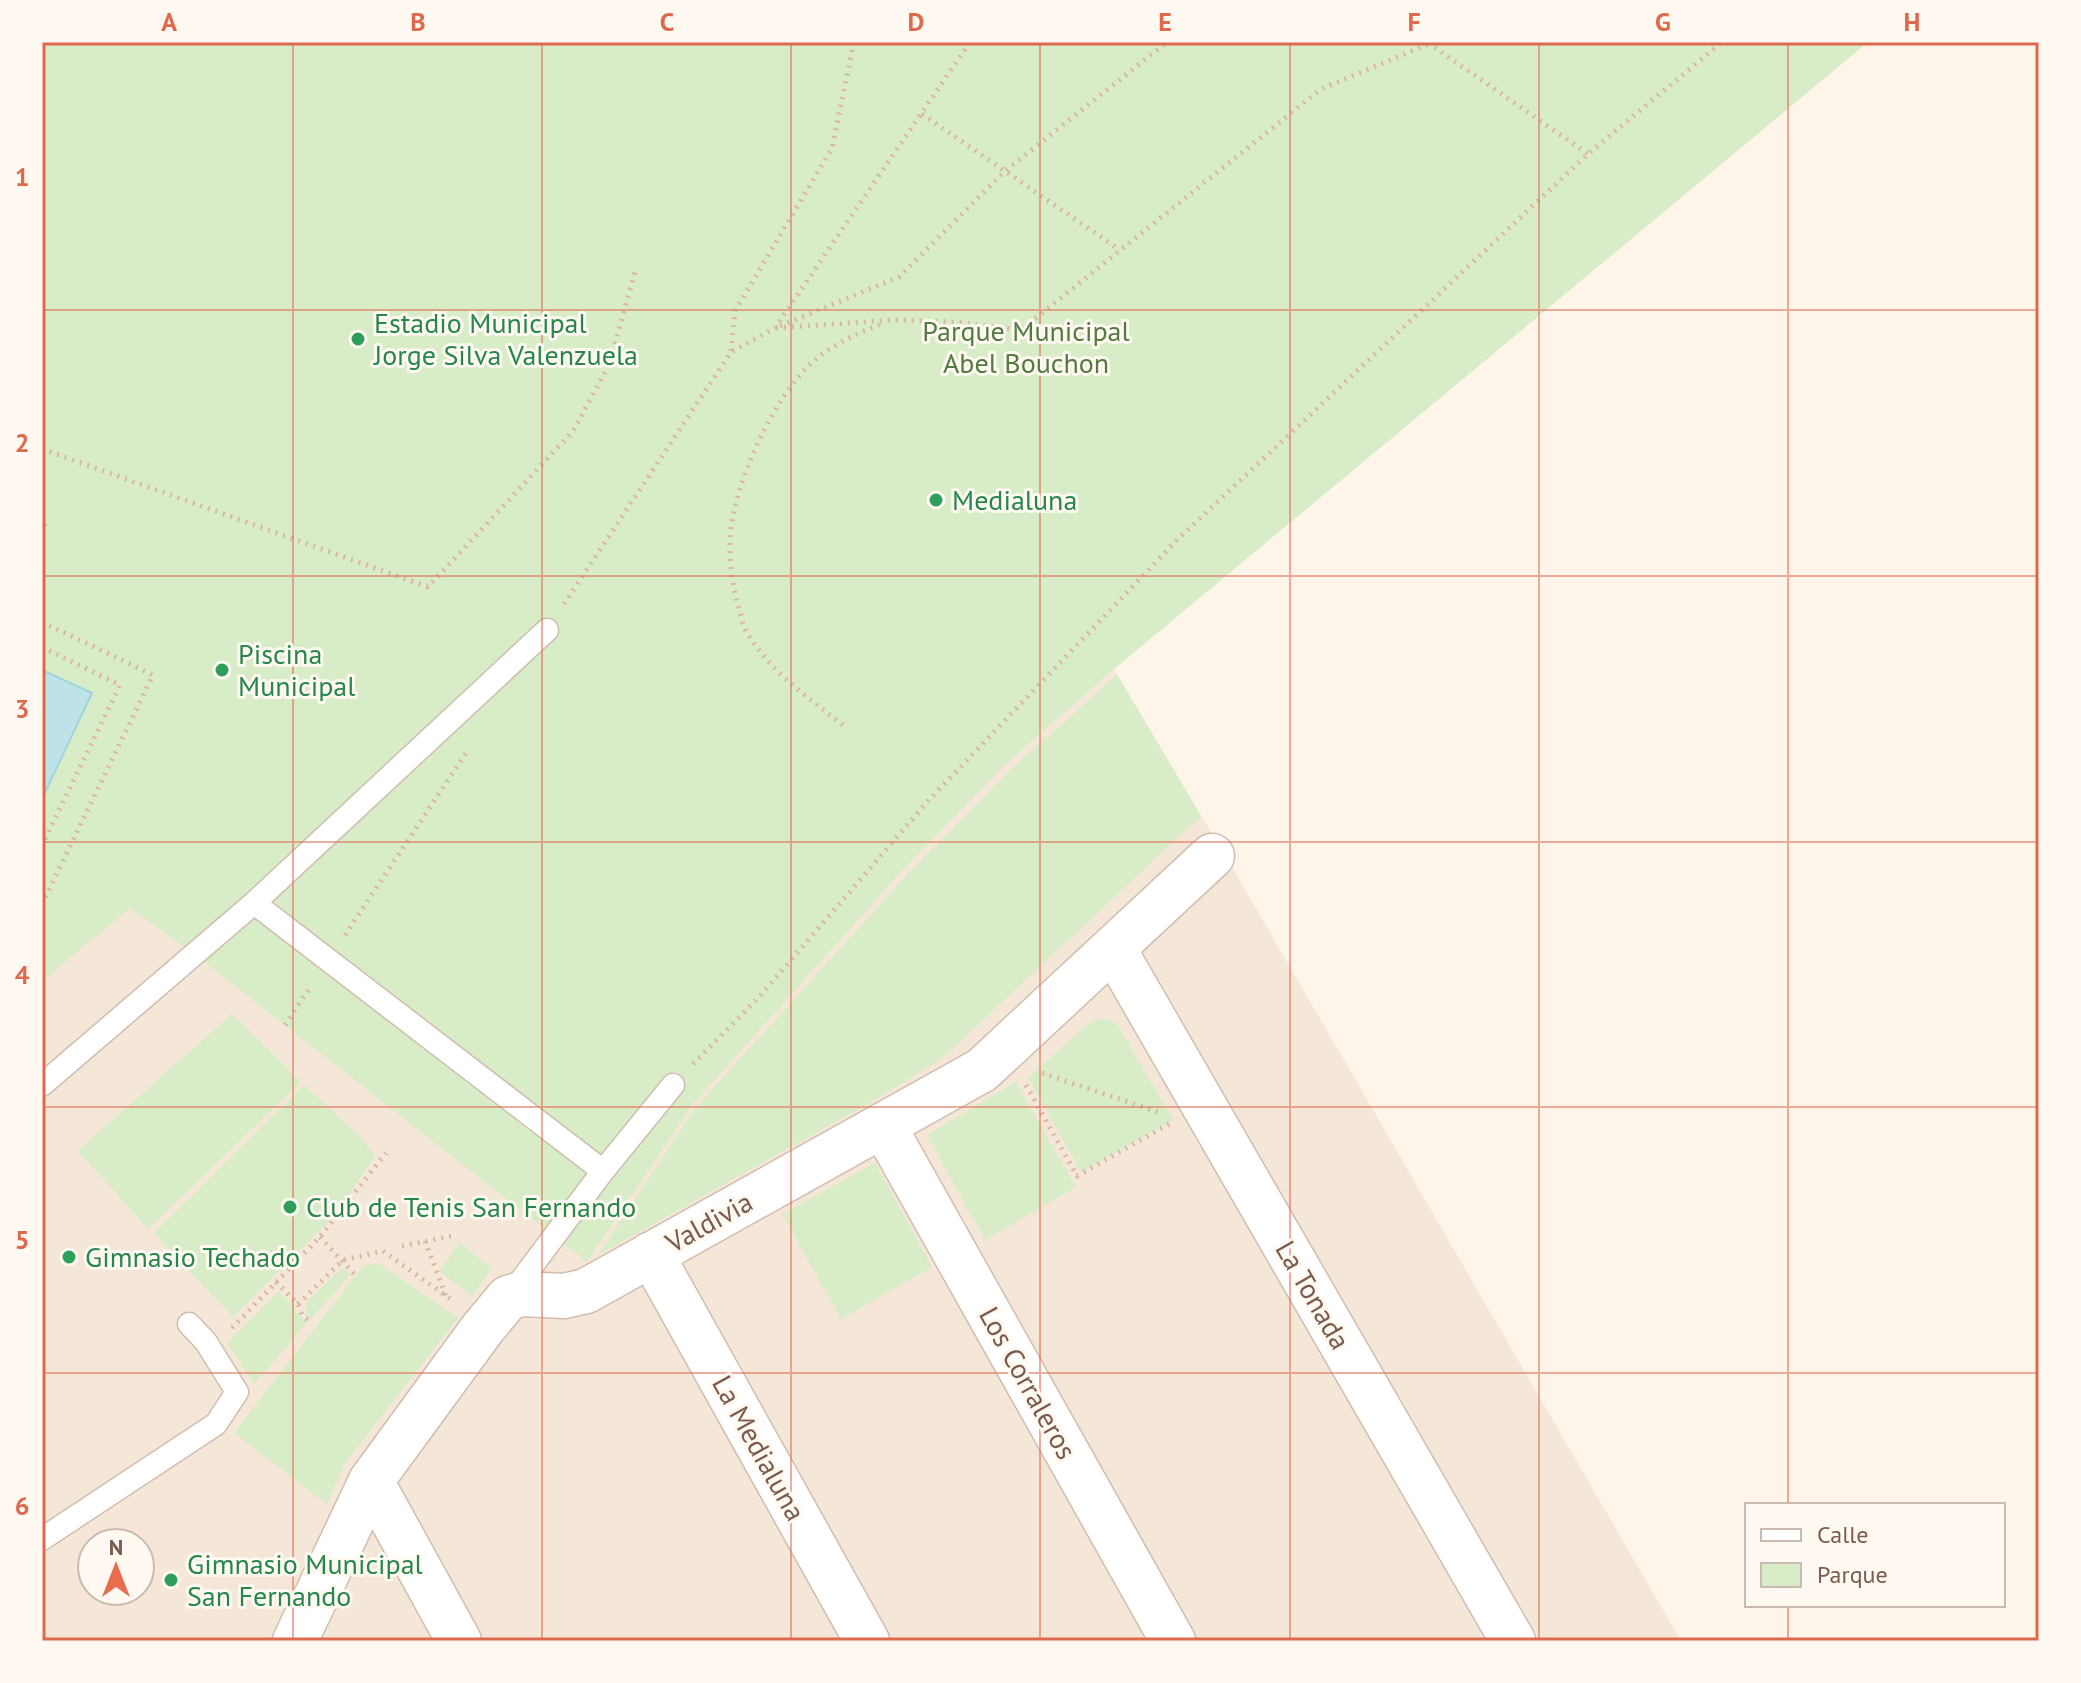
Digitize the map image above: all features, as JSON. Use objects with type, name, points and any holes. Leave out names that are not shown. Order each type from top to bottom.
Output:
[{"type":"street","name":"Valdivia","points":[[508,1298],[521,1294],[564,1296],[586,1291],[982,1070],[1212,856]]},
{"type":"street","name":"La Tonada","points":[[1113,948],[1513,1641]]},
{"type":"street","name":"Los Corraleros","points":[[883,1125],[1173,1641]]},
{"type":"street","name":"La Medialuna","points":[[651,1254],[867,1641]]},
{"type":"street","points":[[295,1641],[371,1481],[508,1298]]},
{"type":"street","points":[[371,1481],[459,1641]]},
{"type":"lane","points":[[42,1085],[254,903],[547,630]]},
{"type":"lane","points":[[254,903],[603,1171]]},
{"type":"lane","points":[[508,1298],[603,1171],[673,1085]]},
{"type":"lane","points":[[42,1539],[216,1424],[237,1392],[206,1342],[189,1324]]},
{"type":"path","points":[[731,352],[735,311],[832,148],[854,42]]},
{"type":"path","points":[[775,328],[970,42]]},
{"type":"path","points":[[547,630],[731,352],[775,328],[899,277],[1005,171],[1167,42]]},
{"type":"path","points":[[673,1085],[760,996],[928,801],[1178,539],[1588,154],[1722,42]]},
{"type":"path","points":[[775,328],[893,320],[956,322],[1021,330],[1321,89],[1430,43],[1588,154]]},
{"type":"path","points":[[922,114],[1120,250]]},
{"type":"path","points":[[42,449],[428,587],[573,431],[609,365],[635,272]]},
{"type":"path","points":[[843,725],[781,677],[746,631],[733,587],[730,537],[743,481],[755,448],[785,394],[814,361],[849,336],[893,320]]},
{"type":"path","points":[[42,516],[45,523],[42,536]]},
{"type":"path","points":[[42,622],[153,675],[42,904]]},
{"type":"path","points":[[42,647],[120,685],[42,845]]},
{"type":"path","points":[[285,1025],[468,749]]},
{"type":"path","points":[[1020,1073],[1077,1176],[1178,1119],[1028,1068]]},
{"type":"path","points":[[223,1337],[320,1237],[386,1153]]},
{"type":"path","points":[[402,1246],[452,1236]]},
{"type":"path","points":[[320,1237],[355,1275]]},
{"type":"path","points":[[425,1241],[446,1296]]},
{"type":"path","points":[[298,1304],[343,1260],[383,1251],[456,1303]]},
{"type":"path","points":[[276,1282],[298,1304],[302,1315],[311,1323]]},
{"type":"shaded area","points":[[42,42],[1868,42],[1114,669],[1681,1641],[42,1641]]},
{"type":"green space","name":"Parque Municipal Abel Bouchon","points":[[42,42],[1868,42],[1114,669],[1005,764],[900,873],[693,1104],[587,1262],[194,954],[130,908],[42,981]]},
{"type":"green space","points":[[1117,675],[1201,816],[941,1059],[871,1102],[598,1255],[697,1106],[907,875],[1010,770]]},
{"type":"green space","points":[[232,1014],[301,1082],[148,1229],[78,1151]]},
{"type":"green space","points":[[1103,1018],[1119,1027],[1173,1120],[1081,1172],[1028,1078],[1091,1022]]},
{"type":"green space","points":[[1016,1082],[1076,1187],[985,1240],[927,1135]]},
{"type":"green space","points":[[304,1085],[358,1134],[375,1156],[336,1214],[233,1317],[154,1233]]},
{"type":"green space","points":[[875,1163],[932,1267],[841,1319],[782,1214]]},
{"type":"green space","points":[[460,1243],[492,1268],[472,1296],[439,1271]]},
{"type":"green space","points":[[378,1263],[458,1318],[345,1463],[327,1504],[234,1433],[363,1266]]},
{"type":"green space","points":[[342,1268],[350,1275],[310,1320],[306,1317],[307,1301]]},
{"type":"green space","points":[[278,1292],[296,1307],[295,1310],[307,1323],[254,1384],[227,1343]]},
{"type":"water","points":[[42,670],[92,693],[42,799]]},
{"type":"place","name":"Estadio Municipal Jorge Silva Valenzuela","points":[[358,339]]},
{"type":"place","name":"Medialuna","points":[[936,500]]},
{"type":"place","name":"Piscina Municipal","points":[[222,670]]},
{"type":"place","name":"Club de Tenis San Fernando","points":[[290,1207]]},
{"type":"place","name":"Gimnasio Techado","points":[[69,1257]]},
{"type":"place","name":"Gimnasio Municipal San Fernando","points":[[171,1580]]}]
